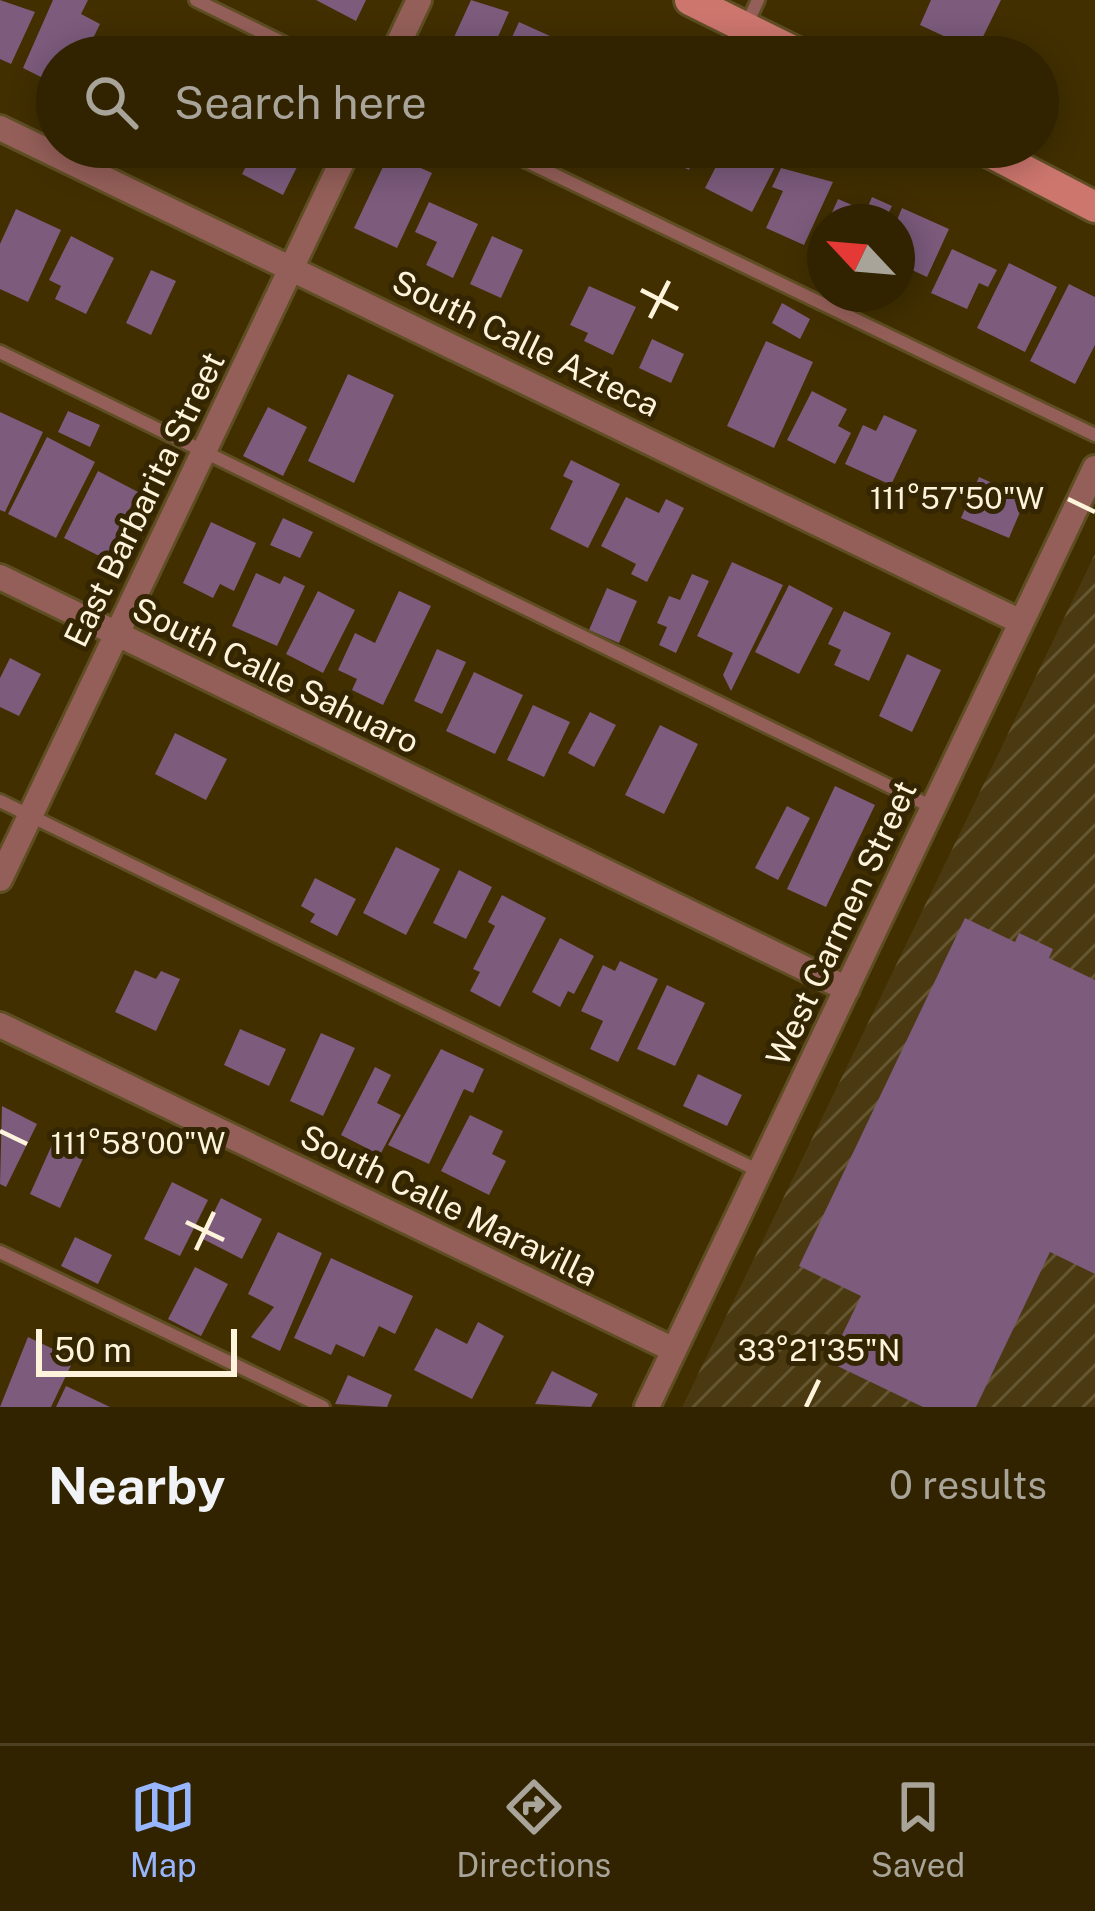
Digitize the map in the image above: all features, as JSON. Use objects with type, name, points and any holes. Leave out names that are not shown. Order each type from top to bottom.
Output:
[{"type":"street","points":[[402,36],[419,0]]},
{"type":"street","points":[[690,0],[752,14],[779,36]]},
{"type":"street","name":"South Calle Azteca","points":[[0,128],[36,145]]},
{"type":"street","name":"South Calle Azteca","points":[[85,168],[1021,622]]},
{"type":"street","name":"East Barbarita Street","points":[[0,879],[339,168]]},
{"type":"street","points":[[1020,168],[1095,207]]},
{"type":"street","name":"West Carmen Street","points":[[647,1407],[1095,468]]},
{"type":"street","name":"South Calle Sahuaro","points":[[0,578],[847,989]]},
{"type":"street","name":"South Calle Maravilla","points":[[0,1024],[674,1350]]},
{"type":"lane","points":[[196,0],[269,36]]},
{"type":"lane","points":[[541,168],[1095,435]]},
{"type":"lane","points":[[0,352],[932,807]]},
{"type":"lane","points":[[0,800],[760,1172]]},
{"type":"lane","points":[[0,1252],[322,1407]]},
{"type":"shaded area","points":[[1095,554],[1095,1407],[682,1407],[687,1397]]},
{"type":"building","points":[[0,0],[35,12],[11,64],[0,59]]},
{"type":"building","points":[[53,0],[88,0],[81,14],[100,24],[94,36],[37,36]]},
{"type":"building","points":[[316,0],[366,0],[356,21]]},
{"type":"building","points":[[471,0],[509,12],[498,36],[455,36]]},
{"type":"building","points":[[931,0],[1001,0],[983,36],[944,36],[920,25]]},
{"type":"building","points":[[519,22],[550,36],[513,36]]},
{"type":"building","points":[[36,39],[36,74],[23,68]]},
{"type":"building","points":[[245,168],[296,168],[283,195],[242,174]]},
{"type":"building","points":[[382,168],[421,168],[432,173],[397,248],[354,228]]},
{"type":"building","points":[[715,168],[774,168],[752,212],[705,188]]},
{"type":"building","points":[[781,168],[833,182],[823,204],[807,204],[804,245],[766,228],[783,191],[772,187]]},
{"type":"building","points":[[429,202],[478,224],[453,278],[426,265],[437,242],[415,232]]},
{"type":"building","points":[[16,209],[61,230],[28,302],[0,289],[0,244]]},
{"type":"building","points":[[915,214],[949,229],[927,277],[915,271]]},
{"type":"building","points":[[71,236],[114,258],[86,314],[55,299],[61,286],[49,280]]},
{"type":"building","points":[[492,236],[523,250],[501,298],[470,284]]},
{"type":"building","points":[[952,249],[997,270],[988,287],[979,283],[967,309],[931,293]]},
{"type":"building","points":[[1009,263],[1057,287],[1025,352],[977,328]]},
{"type":"building","points":[[151,270],[176,281],[151,335],[126,323]]},
{"type":"building","points":[[1069,284],[1095,297],[1095,345],[1075,384],[1030,361]]},
{"type":"building","points":[[589,286],[636,307],[613,355],[584,341],[588,333],[570,325]]},
{"type":"building","points":[[782,303],[810,319],[800,339],[772,323]]},
{"type":"building","points":[[652,339],[684,354],[671,383],[639,368]]},
{"type":"building","points":[[766,341],[813,362],[774,448],[727,426]]},
{"type":"building","points":[[348,374],[394,395],[354,483],[308,461]]},
{"type":"building","points":[[812,391],[847,409],[838,426],[851,433],[835,464],[787,440]]},
{"type":"building","points":[[268,407],[307,427],[283,476],[243,456]]},
{"type":"building","points":[[68,411],[100,425],[90,447],[58,432]]},
{"type":"building","points":[[0,412],[43,432],[5,512],[0,510]]},
{"type":"building","points":[[884,415],[917,430],[891,485],[845,464],[863,425],[876,431]]},
{"type":"building","points":[[47,437],[95,462],[56,538],[8,514]]},
{"type":"building","points":[[571,460],[620,484],[588,548],[550,529],[573,481],[563,476]]},
{"type":"building","points":[[98,471],[138,492],[105,559],[64,538]]},
{"type":"building","points":[[979,477],[1026,498],[1009,538],[961,518]]},
{"type":"building","points":[[626,497],[659,513],[666,499],[684,508],[647,582],[631,574],[636,564],[601,546]]},
{"type":"building","points":[[283,518],[313,532],[300,558],[270,545]]},
{"type":"building","points":[[211,522],[256,543],[234,591],[220,584],[213,598],[183,583]]},
{"type":"building","points":[[732,562],[783,585],[731,691],[723,675],[733,653],[697,636]]},
{"type":"building","points":[[256,573],[280,584],[284,576],[305,586],[277,646],[232,626]]},
{"type":"building","points":[[692,574],[709,581],[676,653],[659,645],[667,627],[657,623],[669,596],[680,600]]},
{"type":"building","points":[[789,585],[833,608],[799,674],[755,652]]},
{"type":"building","points":[[607,588],[637,601],[619,643],[589,630]]},
{"type":"building","points":[[318,591],[355,610],[323,673],[286,654]]},
{"type":"building","points":[[399,591],[431,606],[383,705],[352,690],[357,679],[338,670],[355,633],[375,643]]},
{"type":"building","points":[[844,611],[891,633],[869,681],[834,665],[841,650],[828,644]]},
{"type":"building","points":[[437,649],[466,662],[442,714],[414,701]]},
{"type":"building","points":[[907,654],[941,670],[912,732],[879,716]]},
{"type":"building","points":[[10,658],[41,674],[19,716],[0,707],[0,678]]},
{"type":"building","points":[[474,672],[523,695],[495,754],[446,731]]},
{"type":"building","points":[[533,705],[570,722],[544,777],[507,760]]},
{"type":"building","points":[[590,712],[616,725],[594,767],[568,753]]},
{"type":"building","points":[[660,725],[698,744],[664,814],[625,795]]},
{"type":"building","points":[[175,733],[227,759],[206,800],[155,774]]},
{"type":"building","points":[[835,786],[875,805],[826,907],[787,889]]},
{"type":"building","points":[[787,806],[810,818],[778,880],[755,868]]},
{"type":"building","points":[[396,847],[440,869],[406,935],[363,913]]},
{"type":"building","points":[[459,870],[492,887],[466,939],[433,923]]},
{"type":"building","points":[[315,878],[356,899],[337,936],[310,922],[315,914],[301,906]]},
{"type":"building","points":[[502,895],[546,918],[500,1007],[470,991],[480,972],[473,969],[495,926],[488,922]]},
{"type":"building","points":[[965,918],[1015,942],[1019,933],[1053,949],[1049,958],[1095,980],[1095,1274],[1050,1252],[976,1407],[923,1407],[829,1362],[861,1296],[799,1266]]},
{"type":"building","points":[[560,938],[594,956],[574,994],[568,991],[560,1007],[532,992]]},
{"type":"building","points":[[620,961],[658,979],[618,1062],[590,1049],[603,1021],[581,1011],[603,965],[615,971]]},
{"type":"building","points":[[135,970],[156,979],[161,971],[180,979],[156,1031],[115,1012]]},
{"type":"building","points":[[667,985],[705,1003],[675,1066],[637,1049]]},
{"type":"building","points":[[240,1029],[286,1049],[269,1086],[224,1065]]},
{"type":"building","points":[[321,1033],[355,1048],[323,1116],[290,1101]]},
{"type":"building","points":[[441,1049],[484,1069],[473,1093],[464,1089],[429,1164],[388,1145]]},
{"type":"building","points":[[375,1067],[391,1075],[377,1103],[401,1115],[380,1155],[341,1135]]},
{"type":"building","points":[[698,1074],[742,1095],[727,1126],[683,1106]]},
{"type":"building","points":[[2,1106],[37,1124],[6,1187],[0,1184]]},
{"type":"building","points":[[470,1115],[503,1131],[492,1154],[506,1161],[489,1195],[441,1171]]},
{"type":"building","points":[[55,1138],[86,1152],[60,1208],[30,1194]]},
{"type":"building","points":[[172,1182],[208,1200],[180,1256],[144,1239]]},
{"type":"building","points":[[221,1198],[262,1219],[242,1259],[201,1238]]},
{"type":"building","points":[[278,1232],[322,1253],[280,1351],[251,1337],[274,1307],[248,1294]]},
{"type":"building","points":[[75,1237],[112,1255],[98,1284],[61,1266]]},
{"type":"building","points":[[331,1258],[413,1296],[395,1334],[379,1326],[364,1357],[336,1344],[331,1355],[294,1338]]},
{"type":"building","points":[[195,1267],[228,1284],[201,1336],[168,1319]]},
{"type":"building","points":[[478,1322],[504,1336],[472,1399],[414,1370],[436,1328],[467,1344]]},
{"type":"building","points":[[28,1337],[74,1359],[51,1407],[0,1407]]},
{"type":"building","points":[[552,1371],[598,1394],[591,1407],[535,1404]]},
{"type":"building","points":[[348,1375],[392,1395],[387,1407],[335,1404]]},
{"type":"building","points":[[66,1386],[110,1407],[56,1407]]}]
